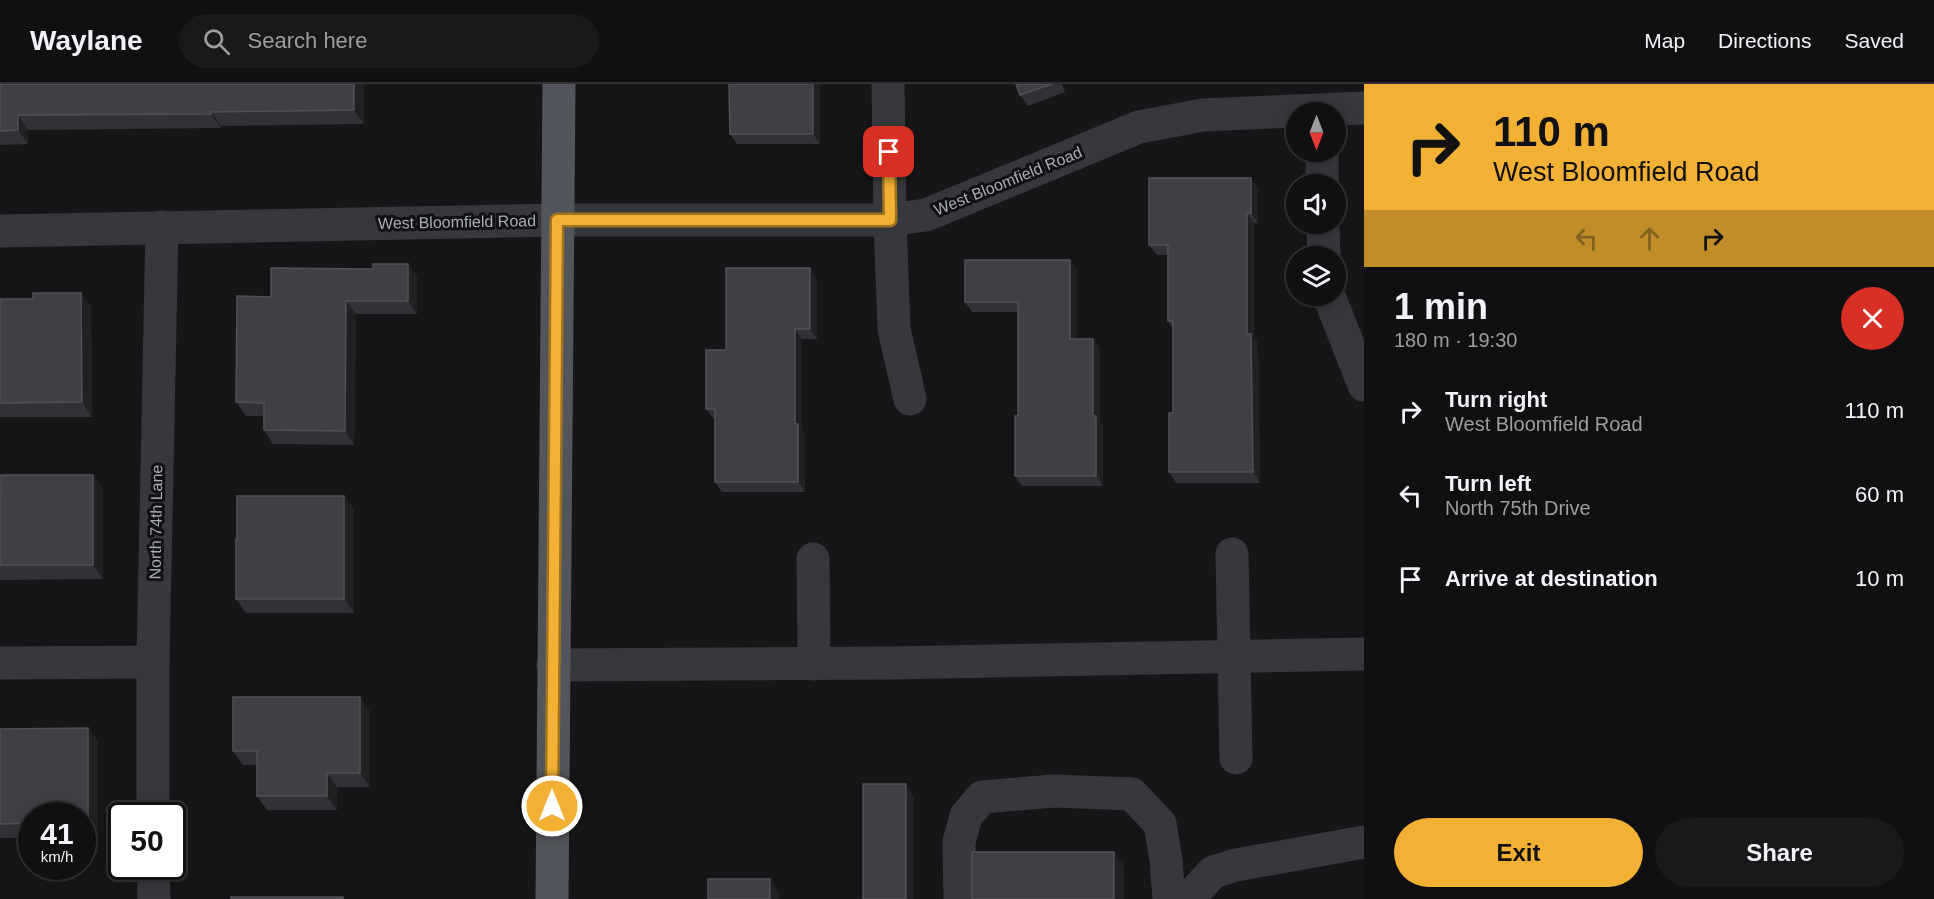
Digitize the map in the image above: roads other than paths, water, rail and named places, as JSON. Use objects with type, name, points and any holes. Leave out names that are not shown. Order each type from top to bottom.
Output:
[{"type":"main road","points":[[552,899],[558,84]]},
{"type":"street","points":[[888,84],[894,329],[910,399]]},
{"type":"street","name":"West Bloomfield Road","points":[[1346,110],[1364,108]]},
{"type":"street","name":"West Bloomfield Road","points":[[0,231],[557,220],[890,220],[926,215],[1139,127],[1203,115],[1286,113]]},
{"type":"street","name":"North 74th Lane","points":[[153,802],[153,662],[162,227]]},
{"type":"street","points":[[1333,306],[1364,385]]},
{"type":"street","points":[[1232,554],[1236,758]]},
{"type":"street","points":[[813,559],[814,664]]},
{"type":"street","points":[[553,665],[814,664],[1364,654]]},
{"type":"street","points":[[0,663],[153,662]]},
{"type":"street","points":[[960,899],[959,842],[966,816],[982,797],[1054,790],[1132,794],[1160,824],[1169,899]]},
{"type":"street","points":[[1188,899],[1213,872],[1236,865],[1364,842]]},
{"type":"street","points":[[153,880],[154,899]]}]
